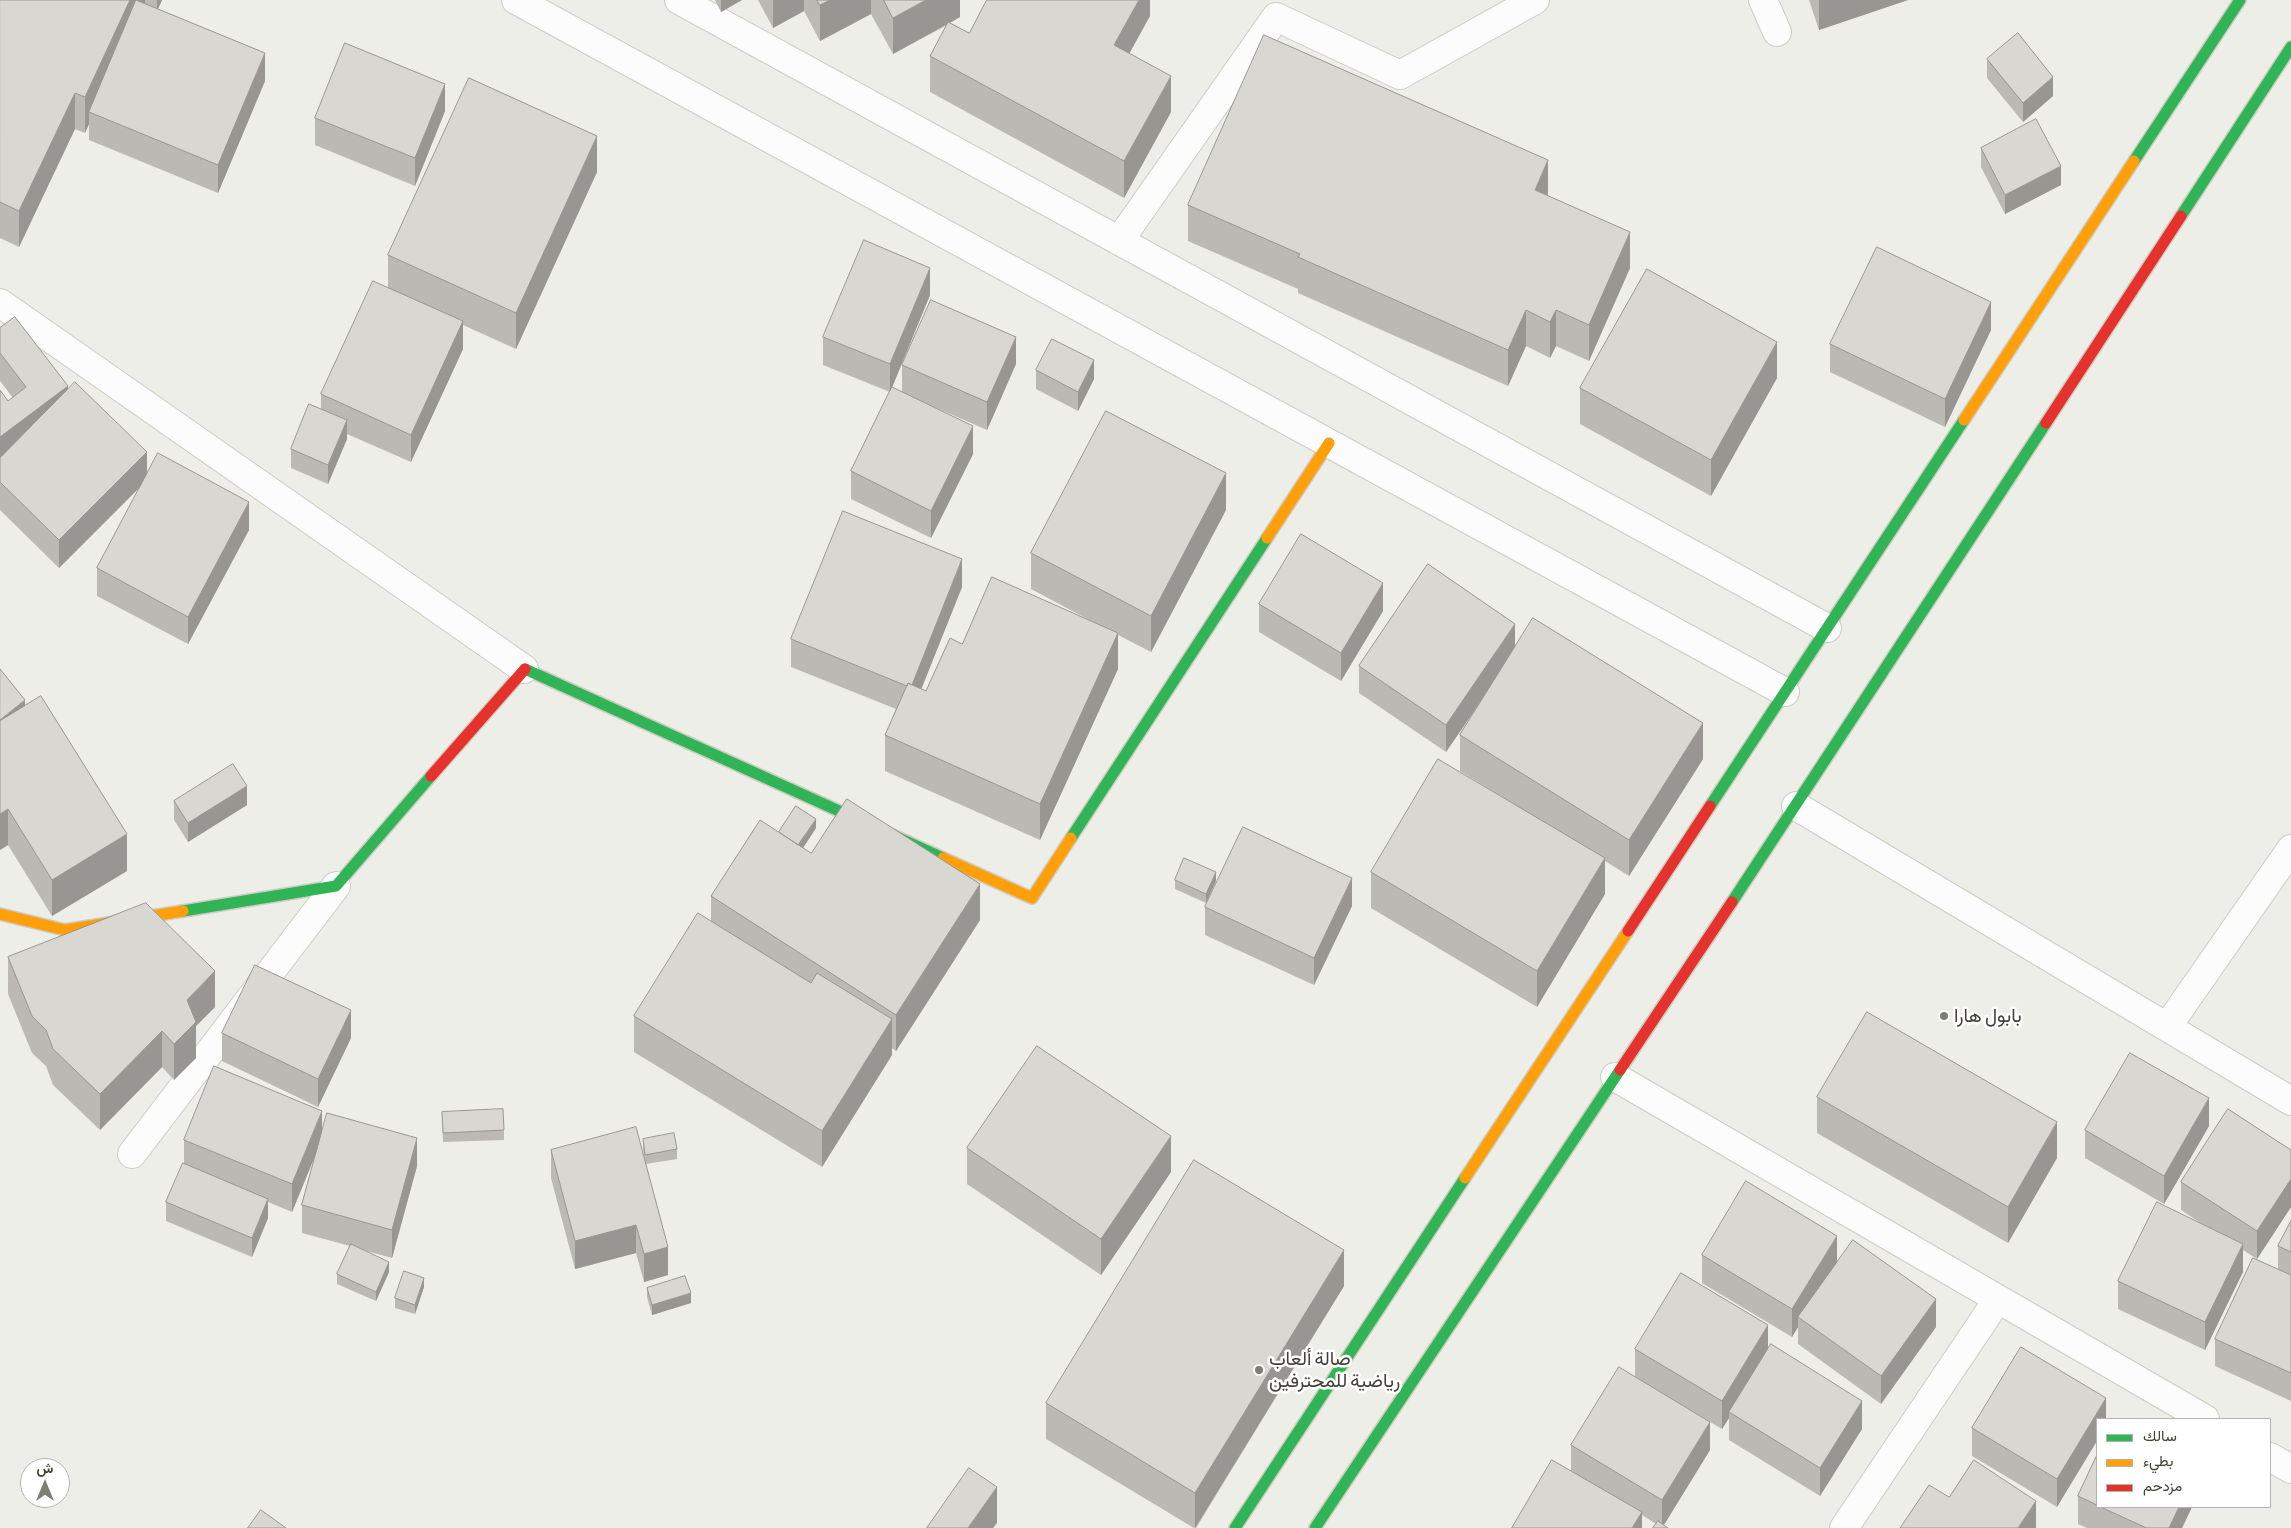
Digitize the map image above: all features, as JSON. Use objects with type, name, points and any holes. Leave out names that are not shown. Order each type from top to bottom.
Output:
[{"type":"main road","points":[[1235,1528],[2240,0]]},
{"type":"main road","points":[[1314,1528],[1796,806],[2291,47]]},
{"type":"main road","points":[[0,914],[65,930],[336,886],[524,669],[1032,898],[1329,443]]},
{"type":"street","points":[[516,0],[1785,692]]},
{"type":"street","points":[[678,0],[1827,628]]},
{"type":"street","points":[[1119,241],[1274,9],[1400,75],[1535,0]]},
{"type":"street","points":[[1763,0],[1777,32]]},
{"type":"street","points":[[0,303],[524,669]]},
{"type":"street","points":[[1796,806],[2291,1101]]},
{"type":"street","points":[[2167,1027],[2291,849]]},
{"type":"street","points":[[132,1154],[336,886]]},
{"type":"street","points":[[1615,1077],[2203,1418]]},
{"type":"street","points":[[1844,1528],[1998,1299]]},
{"type":"street","points":[[2271,1458],[2291,1469]]},
{"type":"building","points":[[0,0],[130,0],[85,97],[75,93],[19,211],[0,202]]},
{"type":"building","points":[[136,0],[265,53],[218,165],[89,112]]},
{"type":"building","points":[[817,0],[830,0],[820,5]]},
{"type":"building","points":[[884,0],[926,0],[893,18]]},
{"type":"building","points":[[987,0],[1139,0],[1114,45],[1171,76],[1124,161],[930,56],[948,22],[969,33]]},
{"type":"building","points":[[2018,33],[2053,77],[2023,103],[1987,59]]},
{"type":"building","points":[[1264,35],[1548,160],[1535,190],[1630,232],[1589,325],[1556,310],[1550,322],[1526,310],[1508,350],[1298,257],[1300,254],[1188,205]]},
{"type":"building","points":[[345,43],[445,84],[415,158],[315,118]]},
{"type":"building","points":[[469,78],[597,136],[516,313],[388,255]]},
{"type":"building","points":[[2036,119],[2061,166],[2005,195],[1981,148]]},
{"type":"building","points":[[864,240],[930,268],[890,364],[823,337]]},
{"type":"building","points":[[1877,247],[1991,302],[1945,399],[1830,344]]},
{"type":"building","points":[[1647,269],[1777,342],[1711,460],[1580,388]]},
{"type":"building","points":[[373,281],[463,321],[411,435],[321,394]]},
{"type":"building","points":[[931,300],[1016,337],[987,402],[902,365]]},
{"type":"building","points":[[15,317],[68,386],[0,437],[0,390],[8,401],[26,387],[0,353],[0,328]]},
{"type":"building","points":[[1052,339],[1094,360],[1078,392],[1036,370]]},
{"type":"building","points":[[75,382],[147,452],[59,540],[0,482],[0,458]]},
{"type":"building","points":[[892,387],[973,426],[931,511],[851,471]]},
{"type":"building","points":[[309,404],[347,420],[328,465],[291,449]]},
{"type":"building","points":[[1106,411],[1226,473],[1151,616],[1031,553]]},
{"type":"building","points":[[158,453],[249,502],[188,617],[97,568]]},
{"type":"building","points":[[843,511],[962,559],[912,685],[908,683],[907,686],[791,639]]},
{"type":"building","points":[[1301,534],[1383,583],[1341,653],[1259,604]]},
{"type":"building","points":[[1428,564],[1515,624],[1446,725],[1359,666]]},
{"type":"building","points":[[992,577],[1118,633],[1040,804],[885,735],[908,683],[926,691],[950,638],[962,644]]},
{"type":"building","points":[[1533,618],[1703,723],[1629,840],[1460,735]]},
{"type":"building","points":[[0,669],[25,700],[0,720]]},
{"type":"building","points":[[41,696],[127,834],[52,880],[8,809],[0,814],[0,721]]},
{"type":"building","points":[[1438,759],[1605,858],[1537,971],[1371,872]]},
{"type":"building","points":[[233,764],[247,786],[188,823],[174,801]]},
{"type":"building","points":[[847,799],[980,884],[896,1015],[711,896],[760,820],[811,853]]},
{"type":"building","points":[[796,806],[816,819],[798,845],[779,832]]},
{"type":"building","points":[[1243,827],[1352,878],[1314,958],[1205,907]]},
{"type":"building","points":[[1184,858],[1216,872],[1206,894],[1175,880]]},
{"type":"building","points":[[146,903],[215,971],[187,1000],[196,1022],[174,1044],[162,1031],[100,1094],[53,1049],[46,1030],[32,1016],[8,957]]},
{"type":"building","points":[[698,913],[811,983],[817,973],[892,1019],[822,1131],[634,1016]]},
{"type":"building","points":[[255,965],[351,1010],[318,1079],[222,1033]]},
{"type":"building","points":[[1867,1012],[2057,1122],[2008,1207],[1817,1097]]},
{"type":"building","points":[[1037,1046],[1171,1136],[1101,1239],[967,1148]]},
{"type":"building","points":[[2130,1053],[2209,1098],[2164,1176],[2085,1130]]},
{"type":"building","points":[[214,1066],[322,1111],[292,1184],[184,1140]]},
{"type":"building","points":[[503,1109],[504,1130],[443,1133],[442,1112]]},
{"type":"building","points":[[2228,1109],[2291,1150],[2291,1179],[2257,1231],[2181,1182]]},
{"type":"building","points":[[327,1113],[417,1138],[392,1230],[302,1205]]},
{"type":"building","points":[[636,1127],[668,1247],[644,1254],[636,1225],[575,1241],[551,1150]]},
{"type":"building","points":[[674,1133],[677,1149],[645,1155],[643,1139]]},
{"type":"building","points":[[1194,1160],[1344,1250],[1195,1493],[1046,1403]]},
{"type":"building","points":[[183,1163],[268,1199],[252,1238],[166,1202]]},
{"type":"building","points":[[1746,1181],[1837,1236],[1792,1309],[1702,1255]]},
{"type":"building","points":[[2157,1202],[2243,1244],[2205,1322],[2118,1281]]},
{"type":"building","points":[[2291,1221],[2291,1252],[2278,1246]]},
{"type":"building","points":[[1853,1240],[1936,1299],[1881,1376],[1798,1317]]},
{"type":"building","points":[[351,1244],[389,1262],[376,1292],[337,1274]]},
{"type":"building","points":[[2253,1258],[2291,1275],[2291,1373],[2215,1339]]},
{"type":"building","points":[[404,1271],[424,1278],[415,1305],[395,1298]]},
{"type":"building","points":[[1681,1273],[1768,1325],[1722,1401],[1635,1349]]},
{"type":"building","points":[[685,1276],[691,1293],[652,1305],[647,1288]]},
{"type":"building","points":[[1771,1344],[1862,1401],[1820,1468],[1729,1412]]},
{"type":"building","points":[[2021,1347],[2106,1398],[2057,1479],[1972,1428]]},
{"type":"building","points":[[1619,1367],[1710,1422],[1662,1500],[1571,1445]]},
{"type":"building","points":[[2096,1457],[2096,1505],[2078,1496]]},
{"type":"building","points":[[1552,1460],[1642,1512],[1632,1528],[1512,1528]]},
{"type":"building","points":[[1974,1460],[2036,1501],[2018,1528],[1900,1528],[1929,1485],[1949,1497]]},
{"type":"building","points":[[969,1468],[997,1487],[968,1528],[927,1528]]},
{"type":"building","points":[[2103,1508],[2179,1508],[2169,1528],[2147,1528]]},
{"type":"building","points":[[261,1510],[286,1528],[248,1528]]},
{"type":"building","points":[[1658,1521],[1668,1528],[1653,1528]]},
{"type":"traffic: fast","points":[[2134,161],[2240,0]]},
{"type":"traffic: fast","points":[[2181,216],[2291,47]]},
{"type":"traffic: fast","points":[[1710,806],[1964,420]]},
{"type":"traffic: fast","points":[[1732,902],[2046,423]]},
{"type":"traffic: fast","points":[[1071,838],[1267,538]]},
{"type":"traffic: fast","points":[[525,669],[943,858]]},
{"type":"traffic: fast","points":[[183,911],[336,886],[431,776]]},
{"type":"traffic: fast","points":[[1315,1528],[1620,1070]]},
{"type":"traffic: fast","points":[[1235,1528],[1465,1178]]},
{"type":"traffic: slow","points":[[1964,420],[2134,161]]},
{"type":"traffic: slow","points":[[1267,538],[1329,443]]},
{"type":"traffic: slow","points":[[943,858],[1032,898],[1071,838]]},
{"type":"traffic: slow","points":[[0,914],[65,930],[183,911]]},
{"type":"traffic: slow","points":[[1465,1178],[1628,931]]},
{"type":"traffic: jam","points":[[2046,423],[2181,216]]},
{"type":"traffic: jam","points":[[431,776],[525,669]]},
{"type":"traffic: jam","points":[[1628,931],[1710,806]]},
{"type":"traffic: jam","points":[[1620,1070],[1732,902]]},
{"type":"place","name":"بابول هارا","points":[[1944,1016]]},
{"type":"place","name":"صالة ألعاب رياضية للمحترفين","points":[[1259,1370]]}]
